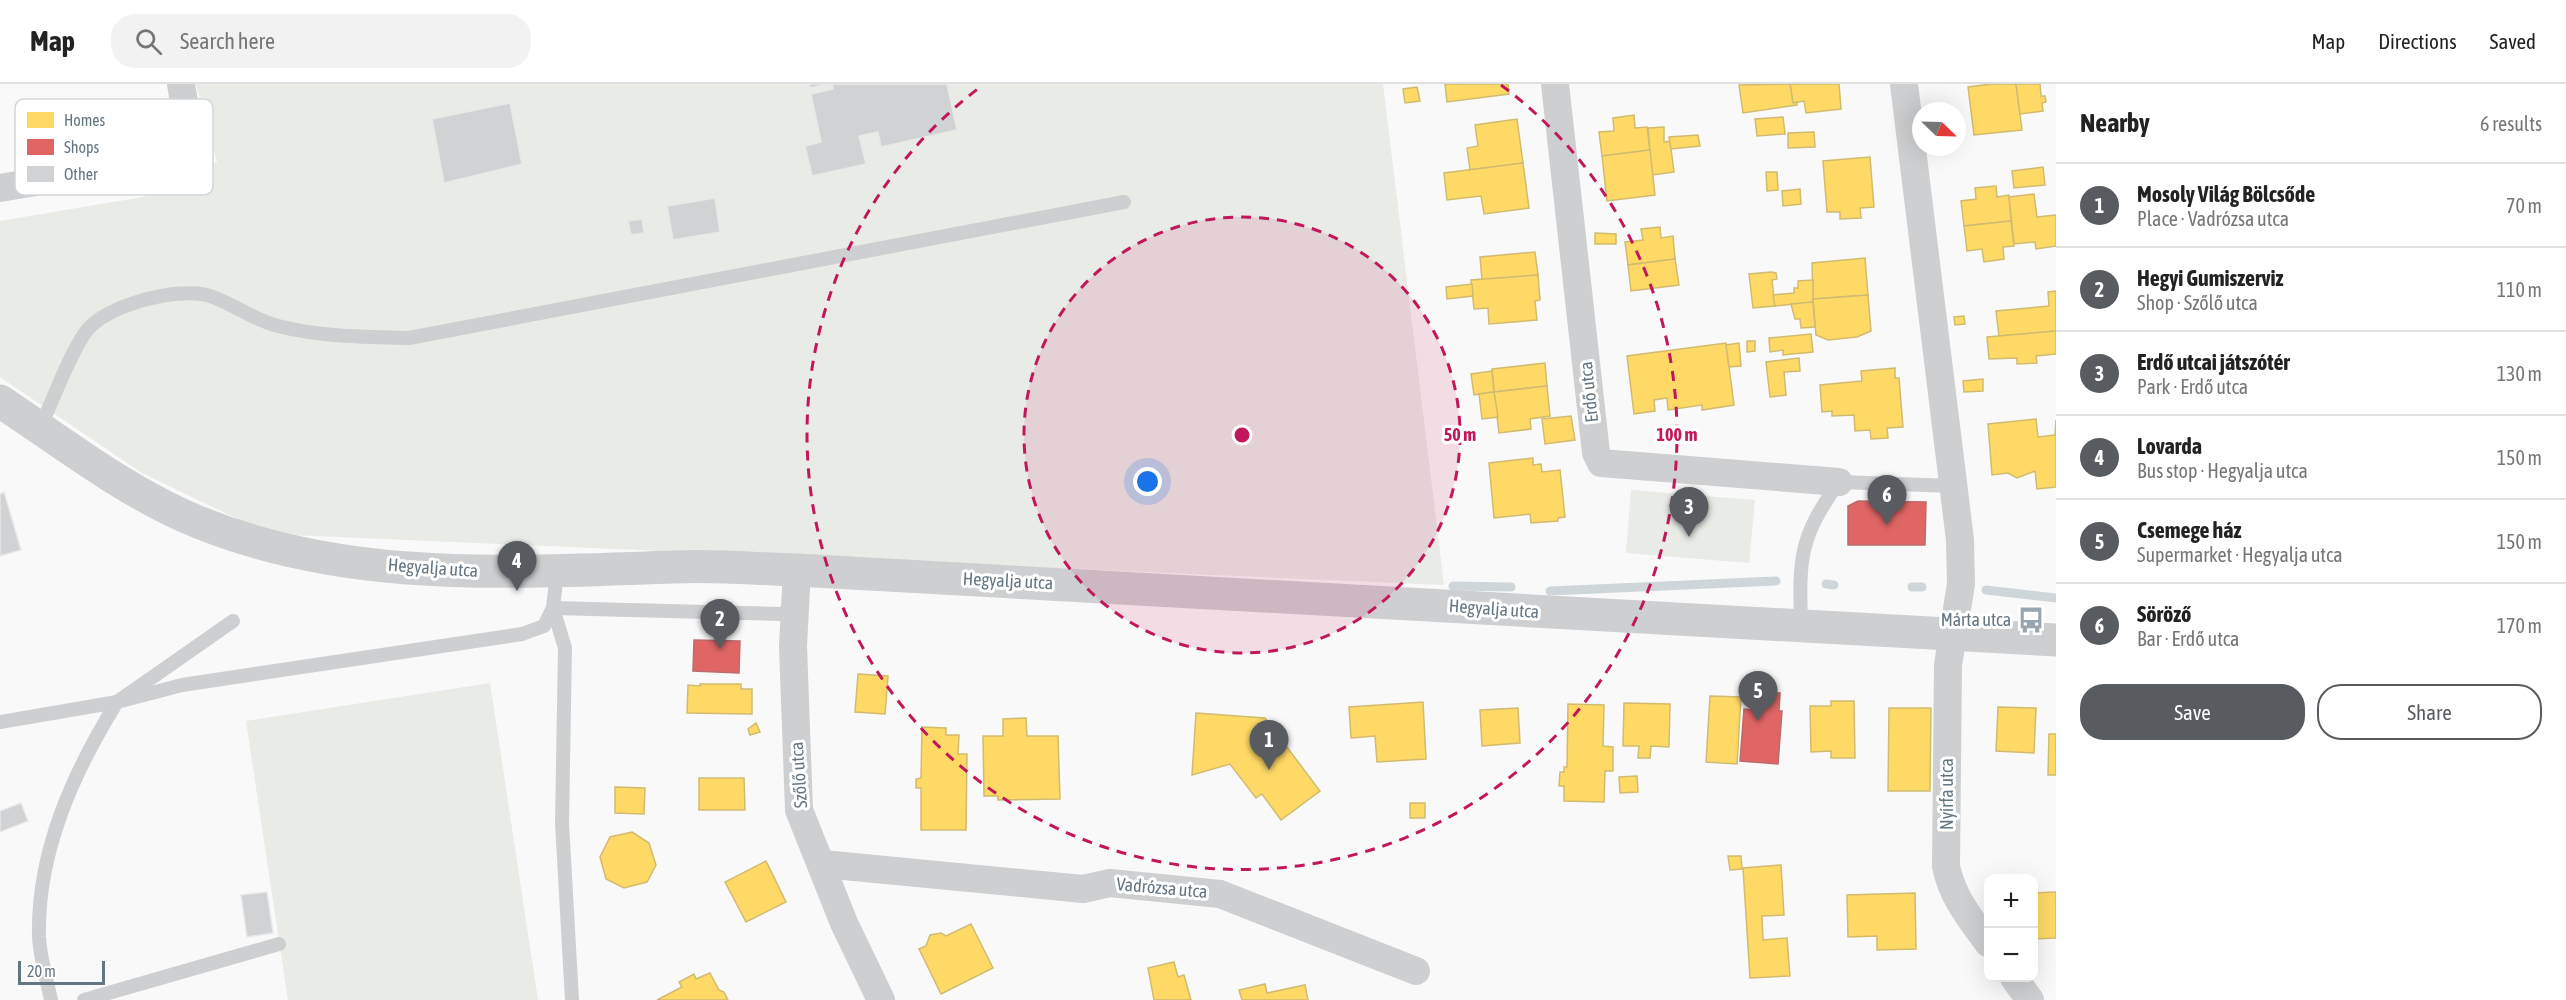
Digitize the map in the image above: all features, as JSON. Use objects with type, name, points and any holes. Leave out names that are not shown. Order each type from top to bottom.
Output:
[{"type":"street","points":[[181,84],[183,99]]},
{"type":"street","name":"Erdő utca","points":[[1555,84],[1596,453],[1601,463],[1839,482]]},
{"type":"street","points":[[1904,84],[1960,540],[1961,584],[1953,633]]},
{"type":"street","points":[[0,188],[15,185]]},
{"type":"street","name":"Hegyalja utca","points":[[0,401],[122,484],[184,516],[247,540],[311,556],[442,572],[557,572],[678,567],[797,570],[1253,594],[1801,628],[1953,633],[2056,640]]},
{"type":"street","name":"Szőlő utca","points":[[797,570],[793,646],[799,810],[844,923],[881,1000]]},
{"type":"street","name":"Nyírfa utca","points":[[1953,633],[1948,665],[1946,866],[1950,887],[1984,936]]},
{"type":"street","name":"Vadrózsa utca","points":[[822,864],[1083,890],[1110,883],[1220,894],[1416,971]]},
{"type":"street","points":[[2017,982],[2030,1000]]},
{"type":"lane","points":[[40,428],[85,331],[110,312],[142,301],[174,295],[206,295],[276,326],[340,337],[409,338],[1124,202]]},
{"type":"lane","points":[[1801,628],[1800,563],[1804,541],[1814,520],[1839,482],[1954,486]]},
{"type":"lane","points":[[0,722],[117,702],[182,685],[522,634],[544,626],[553,608],[557,572]]},
{"type":"lane","points":[[553,608],[781,614],[796,606]]},
{"type":"lane","points":[[553,608],[565,648],[562,823],[572,1000]]},
{"type":"lane","points":[[51,1000],[39,938],[45,865],[68,792],[88,749],[117,702],[233,621]]},
{"type":"lane","points":[[84,1000],[279,944]]},
{"type":"shaded area","points":[[196,84],[1383,84],[1444,585],[269,534],[142,473],[0,377],[0,221],[147,195],[213,195],[213,164],[217,162],[213,147],[213,99],[200,99]]},
{"type":"shaded area","points":[[1631,490],[1755,500],[1749,563],[1626,553]]},
{"type":"shaded area","points":[[490,683],[538,1000],[288,1000],[246,721]]},
{"type":"building: Homes","points":[[1445,84],[1508,84],[1509,94],[1447,102]]},
{"type":"building: Homes","points":[[1790,84],[1839,84],[1841,109],[1806,113],[1804,101],[1793,103]]},
{"type":"building: Homes","points":[[1790,84],[1793,103],[1797,102],[1797,105],[1743,113],[1739,85]]},
{"type":"building: Homes","points":[[2016,84],[2022,130],[1974,135],[1968,87]]},
{"type":"building: Homes","points":[[2016,84],[2040,84],[2041,96],[2045,96],[2046,102],[2042,103],[2043,111],[2020,114]]},
{"type":"building: Homes","points":[[1417,87],[1420,101],[1405,103],[1403,89]]},
{"type":"building: Homes","points":[[1634,115],[1635,128],[1647,127],[1650,150],[1602,156],[1599,132],[1614,131],[1613,118]]},
{"type":"building: Homes","points":[[1783,117],[1785,134],[1757,136],[1755,119]]},
{"type":"building: Homes","points":[[1517,119],[1523,163],[1470,170],[1467,148],[1478,146],[1475,125]]},
{"type":"building: Homes","points":[[1664,127],[1664,142],[1670,141],[1674,172],[1652,175],[1648,128]]},
{"type":"building: Homes","points":[[1814,132],[1815,147],[1788,148],[1788,133]]},
{"type":"building: Homes","points":[[1698,135],[1700,146],[1671,149],[1669,137]]},
{"type":"building: Homes","points":[[1650,150],[1655,195],[1607,201],[1602,156]]},
{"type":"building: Homes","points":[[1870,157],[1874,207],[1860,208],[1861,218],[1840,219],[1840,212],[1827,212],[1823,161]]},
{"type":"building: Homes","points":[[1523,163],[1529,208],[1484,214],[1481,196],[1447,200],[1444,173]]},
{"type":"building: Homes","points":[[2043,167],[2045,185],[2014,188],[2012,171]]},
{"type":"building: Homes","points":[[1766,172],[1777,172],[1778,190],[1767,191]]},
{"type":"building: Homes","points":[[1996,186],[1997,197],[2009,195],[2011,221],[1964,226],[1961,201],[1976,199],[1975,188]]},
{"type":"building: Homes","points":[[1800,189],[1801,204],[1783,206],[1782,191]]},
{"type":"building: Homes","points":[[2034,194],[2037,217],[2056,215],[2056,246],[2036,249],[2035,242],[2014,244],[2009,197]]},
{"type":"building: Homes","points":[[2011,221],[2014,246],[2003,247],[2004,259],[1984,262],[1982,249],[1967,251],[1964,226]]},
{"type":"building: Homes","points":[[1660,227],[1661,238],[1673,236],[1675,259],[1628,265],[1625,242],[1643,240],[1641,229]]},
{"type":"building: Homes","points":[[1595,233],[1616,234],[1616,244],[1595,244]]},
{"type":"building: Homes","points":[[1535,252],[1538,275],[1482,280],[1480,257]]},
{"type":"building: Homes","points":[[1865,258],[1868,295],[1813,299],[1812,263]]},
{"type":"building: Homes","points":[[1675,259],[1679,285],[1631,291],[1628,265]]},
{"type":"building: Homes","points":[[1776,273],[1777,279],[1772,280],[1775,306],[1753,308],[1749,274]]},
{"type":"building: Homes","points":[[1538,275],[1540,300],[1535,301],[1537,320],[1489,324],[1488,308],[1474,309],[1471,280]]},
{"type":"building: Homes","points":[[1813,280],[1813,302],[1775,306],[1773,295],[1794,293],[1794,288],[1798,288],[1798,281]]},
{"type":"building: Homes","points":[[1472,284],[1473,296],[1447,299],[1446,287]]},
{"type":"building: Homes","points":[[2056,291],[2056,331],[1999,336],[1996,311],[2049,306],[2048,292]]},
{"type":"building: Homes","points":[[1868,295],[1871,331],[1857,337],[1828,340],[1816,335],[1813,299]]},
{"type":"building: Homes","points":[[1813,302],[1815,327],[1801,328],[1800,319],[1795,319],[1791,304]]},
{"type":"building: Homes","points":[[1964,316],[1965,324],[1955,325],[1954,317]]},
{"type":"building: Homes","points":[[2056,331],[2056,354],[2036,356],[2037,363],[2017,364],[2017,358],[1989,359],[1987,337]]},
{"type":"building: Homes","points":[[1811,334],[1813,352],[1783,355],[1783,350],[1770,352],[1769,338]]},
{"type":"building: Homes","points":[[1747,341],[1755,341],[1755,351],[1747,352]]},
{"type":"building: Homes","points":[[1726,343],[1734,405],[1702,410],[1702,405],[1668,410],[1667,398],[1654,400],[1655,411],[1634,414],[1627,356]]},
{"type":"building: Homes","points":[[1739,343],[1741,366],[1729,367],[1726,345]]},
{"type":"building: Homes","points":[[1799,358],[1800,371],[1784,372],[1786,395],[1770,397],[1766,362]]},
{"type":"building: Homes","points":[[1545,363],[1547,386],[1494,392],[1492,369]]},
{"type":"building: Homes","points":[[1895,368],[1895,378],[1899,378],[1903,427],[1887,428],[1888,438],[1871,439],[1870,430],[1855,431],[1854,415],[1832,416],[1832,411],[1822,412],[1820,385],[1862,381],[1861,371]]},
{"type":"building: Homes","points":[[1492,371],[1494,392],[1474,395],[1471,374]]},
{"type":"building: Homes","points":[[1983,379],[1983,391],[1964,392],[1963,381]]},
{"type":"building: Homes","points":[[1547,386],[1550,416],[1530,419],[1531,429],[1499,433],[1494,392]]},
{"type":"building: Homes","points":[[1494,392],[1498,417],[1482,419],[1479,394]]},
{"type":"building: Homes","points":[[1571,416],[1575,440],[1545,444],[1542,419]]},
{"type":"building: Homes","points":[[2036,419],[2038,437],[2055,435],[2056,420],[2056,487],[2037,489],[2035,471],[2017,478],[2008,473],[1992,475],[1988,424]]},
{"type":"building: Homes","points":[[1533,458],[1533,465],[1541,464],[1542,472],[1560,470],[1565,517],[1558,518],[1558,521],[1531,523],[1530,514],[1494,518],[1489,463]]},
{"type":"building: Homes","points":[[858,674],[888,676],[885,714],[855,712]]},
{"type":"building: Homes","points":[[700,684],[741,684],[741,689],[752,689],[752,714],[687,713],[688,685],[700,686]]},
{"type":"building: Homes","points":[[1710,696],[1741,697],[1737,764],[1706,762]]},
{"type":"building: Homes","points":[[1831,701],[1854,701],[1855,758],[1831,758],[1831,751],[1811,752],[1810,706],[1831,706]]},
{"type":"building: Homes","points":[[1423,702],[1426,759],[1377,762],[1375,736],[1351,738],[1349,707]]},
{"type":"building: Homes","points":[[1624,703],[1670,704],[1669,747],[1651,746],[1650,758],[1638,758],[1639,746],[1623,746]]},
{"type":"building: Homes","points":[[1568,704],[1604,705],[1603,746],[1613,747],[1613,771],[1605,771],[1604,802],[1564,801],[1564,786],[1559,786],[1560,772],[1564,772],[1564,767],[1567,767]]},
{"type":"building: Homes","points":[[1998,707],[2036,708],[2034,753],[1996,751]]},
{"type":"building: Homes","points":[[1518,708],[1520,743],[1482,746],[1480,710]]},
{"type":"building: Homes","points":[[1889,708],[1931,708],[1930,791],[1888,791]]},
{"type":"building: Homes","points":[[1196,713],[1265,718],[1320,791],[1281,820],[1262,794],[1256,798],[1230,764],[1192,775]]},
{"type":"building: Homes","points":[[1026,718],[1027,736],[1058,736],[1060,799],[998,800],[998,796],[984,796],[983,736],[1003,736],[1003,719]]},
{"type":"building: Homes","points":[[756,723],[760,732],[750,735],[748,729]]},
{"type":"building: Homes","points":[[922,727],[946,728],[946,735],[959,735],[958,754],[967,754],[966,830],[921,830],[921,788],[916,788],[916,779],[921,778]]},
{"type":"building: Homes","points":[[2049,734],[2056,734],[2056,775],[2048,775]]},
{"type":"building: Homes","points":[[1637,776],[1638,792],[1620,793],[1619,777]]},
{"type":"building: Homes","points":[[699,778],[744,778],[745,810],[699,810]]},
{"type":"building: Homes","points":[[615,787],[645,788],[644,814],[615,813]]},
{"type":"building: Homes","points":[[1410,803],[1425,803],[1425,818],[1410,818]]},
{"type":"building: Homes","points":[[632,832],[649,843],[656,865],[647,882],[624,888],[606,879],[600,857],[610,837]]},
{"type":"building: Homes","points":[[1728,856],[1741,856],[1742,869],[1730,870]]},
{"type":"building: Homes","points":[[766,861],[786,902],[746,922],[725,882]]},
{"type":"building: Homes","points":[[1781,865],[1784,915],[1762,916],[1763,940],[1787,938],[1790,976],[1750,978],[1743,868]]},
{"type":"building: Homes","points":[[2056,892],[2056,938],[2038,939],[2038,893]]},
{"type":"building: Homes","points":[[1915,893],[1916,949],[1877,950],[1877,936],[1848,937],[1847,895]]},
{"type":"building: Homes","points":[[971,924],[993,968],[941,994],[919,949],[926,946],[930,935],[941,933],[946,936]]},
{"type":"building: Homes","points":[[1174,962],[1178,977],[1184,975],[1191,1000],[1154,1000],[1148,968]]},
{"type":"building: Homes","points":[[710,973],[719,990],[724,992],[728,1000],[657,1000],[682,987],[679,982],[694,974],[696,979]]},
{"type":"building: Homes","points":[[1265,984],[1267,993],[1305,985],[1308,1000],[1242,1000],[1239,990]]},
{"type":"building: Shops","points":[[1858,501],[1926,502],[1925,545],[1848,545],[1848,506]]},
{"type":"building: Shops","points":[[694,640],[740,641],[739,673],[693,671]]},
{"type":"building: Shops","points":[[1760,692],[1780,693],[1779,711],[1782,711],[1778,764],[1740,761],[1744,709],[1759,710]]},
{"type":"building: Other","points":[[809,84],[829,84],[810,88]]},
{"type":"building: Other","points":[[832,84],[947,84],[957,130],[881,147],[878,132],[859,136],[866,164],[812,176],[805,146],[821,142],[811,94],[833,89]]},
{"type":"building: Other","points":[[510,103],[522,164],[444,183],[432,119]]},
{"type":"building: Other","points":[[715,198],[720,232],[673,240],[667,206]]},
{"type":"building: Other","points":[[642,219],[644,233],[631,235],[628,221]]},
{"type":"building: Other","points":[[4,492],[21,550],[0,556],[0,494]]},
{"type":"building: Other","points":[[21,803],[28,821],[0,832],[0,811]]},
{"type":"building: Other","points":[[267,892],[273,933],[247,937],[241,895]]},
{"type":"waterway","points":[[1550,591],[1776,581]]},
{"type":"waterway","points":[[1826,584],[1834,585]]},
{"type":"waterway","points":[[1453,586],[1511,587]]},
{"type":"waterway","points":[[1912,587],[1922,587]]},
{"type":"waterway","points":[[1986,590],[2056,598]]},
{"type":"place","name":"Söröző","points":[[1887,525]]},
{"type":"place","name":"Erdő utcai játszótér","points":[[1689,537]]},
{"type":"place","name":"Lovarda","points":[[517,591]]},
{"type":"place","name":"Márta utca","points":[[2031,620]]},
{"type":"place","name":"Hegyi Gumiszerviz","points":[[720,649]]},
{"type":"place","name":"Csemege ház","points":[[1758,721]]},
{"type":"place","name":"Mosoly Világ Bölcsőde","points":[[1269,770]]}]
